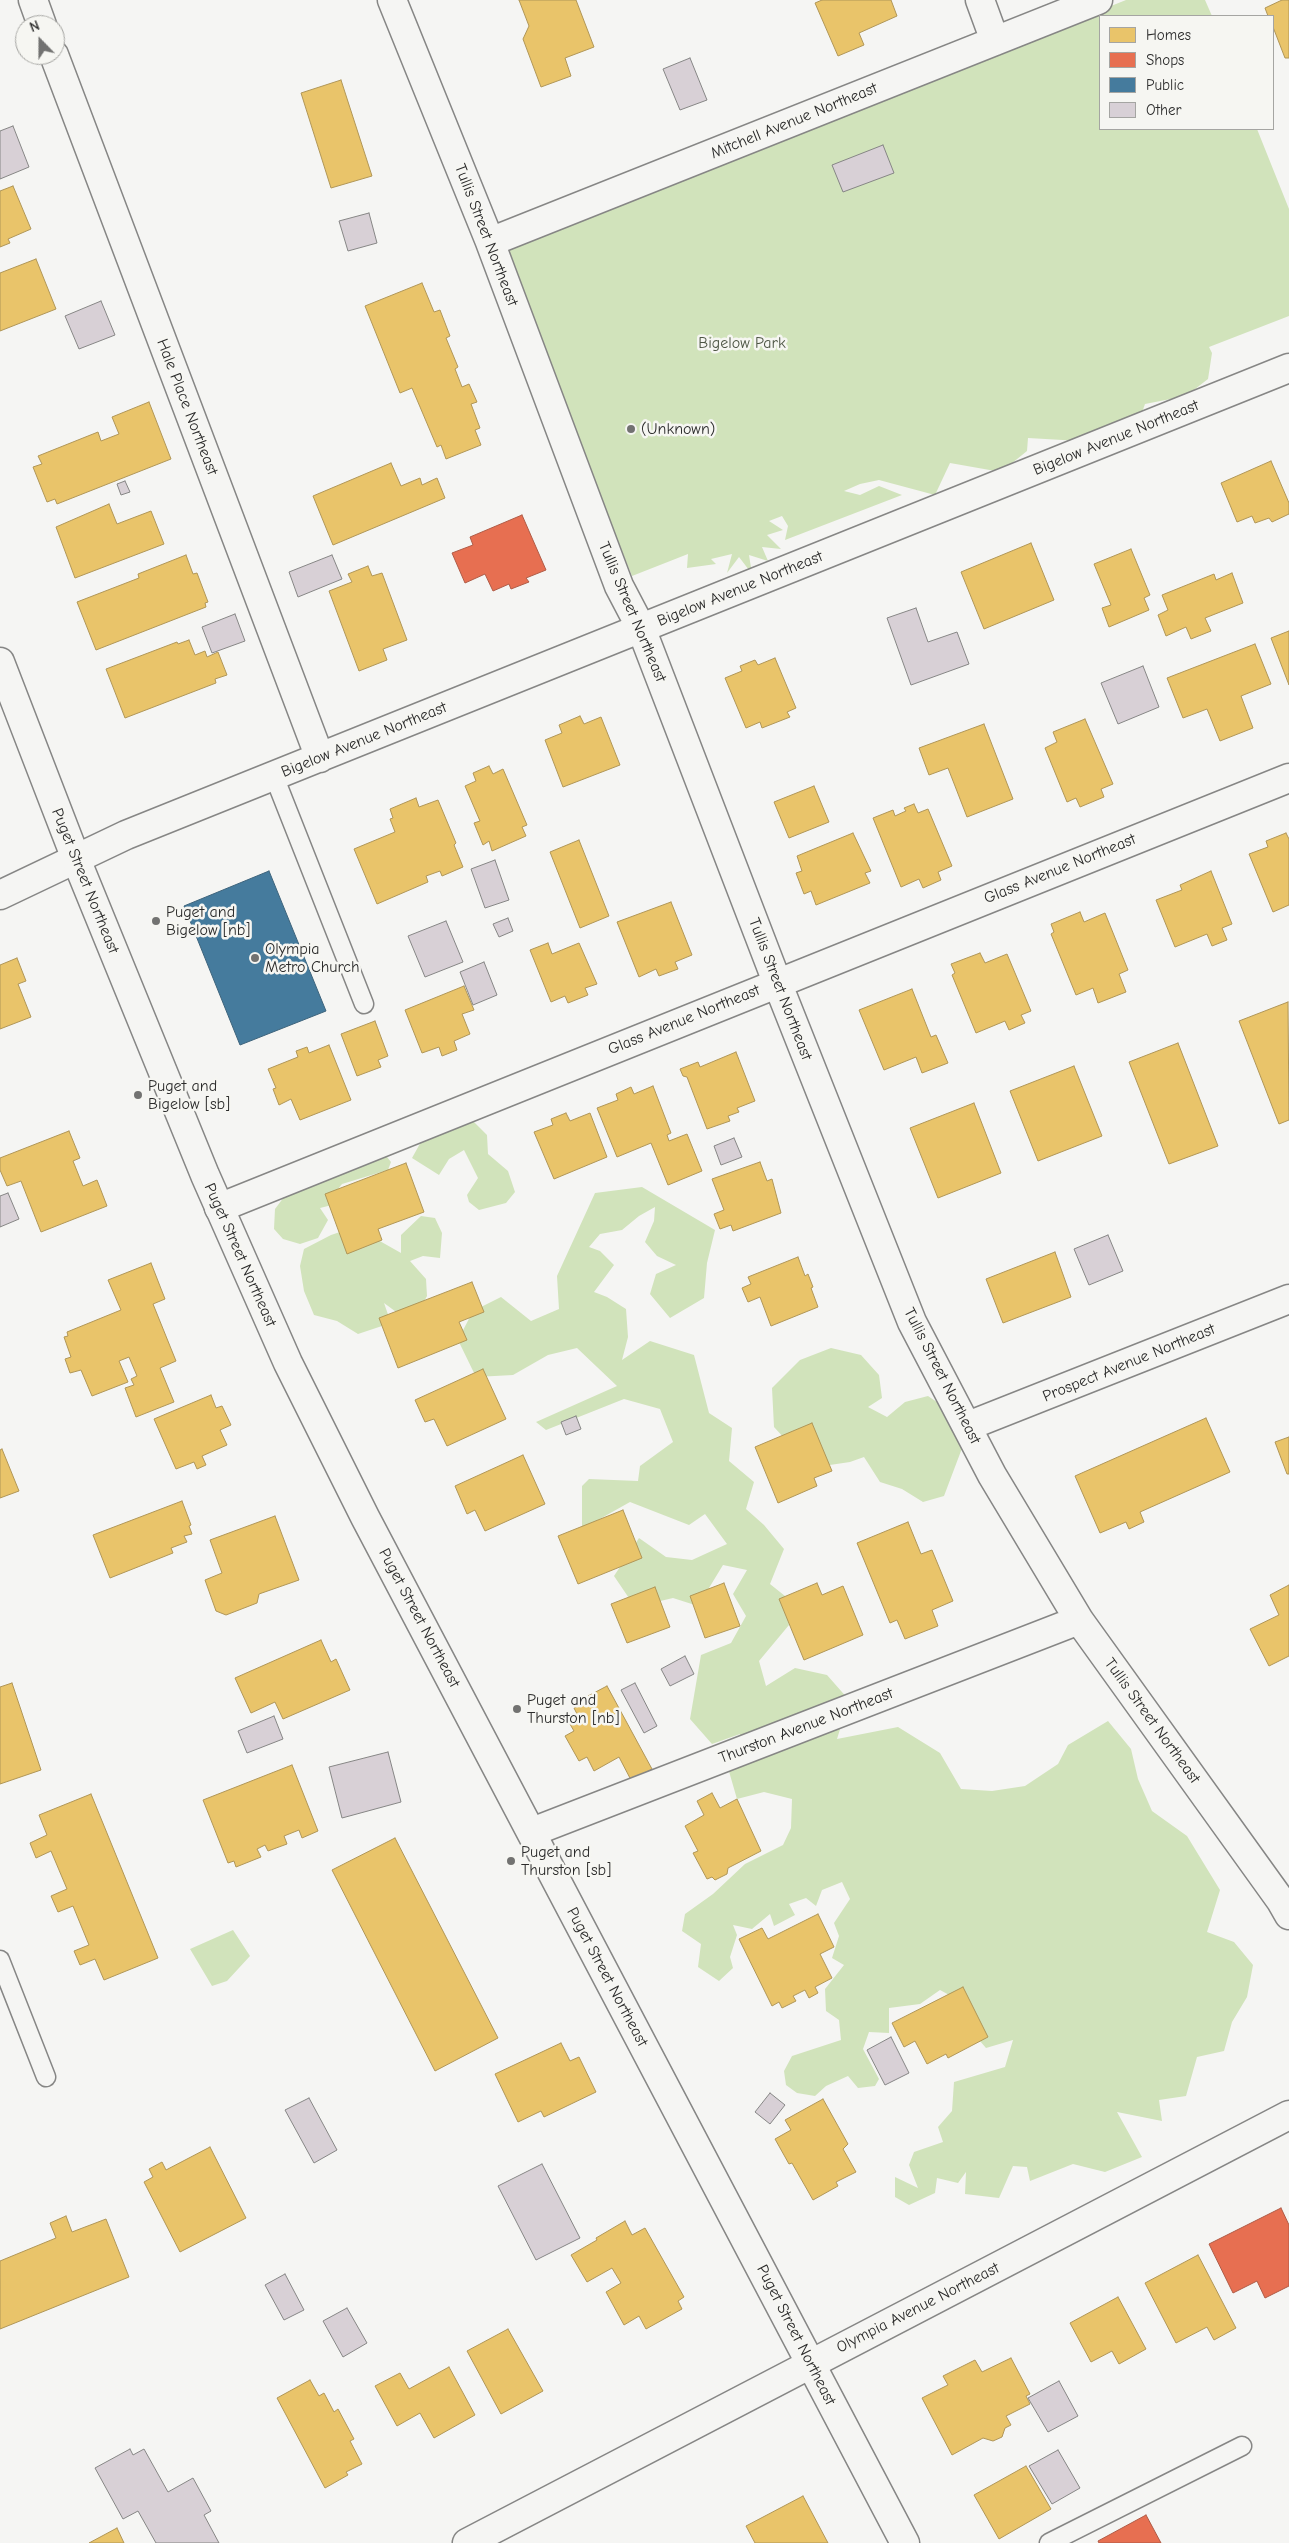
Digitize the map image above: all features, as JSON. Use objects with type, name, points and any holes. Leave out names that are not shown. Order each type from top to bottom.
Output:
[{"type":"street","points":[[33,0],[38,15]]},
{"type":"street","name":"Tullis Street Northeast","points":[[392,0],[490,242],[619,586],[641,628],[777,982],[912,1322],[942,1383],[968,1426],[992,1475],[1079,1620],[1275,1892],[1289,1916]]},
{"type":"street","points":[[980,0],[995,41]]},
{"type":"street","name":"Mitchell Avenue Northeast","points":[[490,242],[1098,0]]},
{"type":"street","name":"Hale Place Northeast","points":[[58,65],[320,758]]},
{"type":"street","name":"Bigelow Avenue Northeast","points":[[0,895],[126,835],[1289,368]]},
{"type":"street","name":"Puget Street Northeast","points":[[0,662],[76,859],[219,1208],[288,1363],[365,1517],[905,2543]]},
{"type":"street","name":"Glass Avenue Northeast","points":[[219,1208],[777,982],[1289,778]]},
{"type":"street","name":"Prospect Avenue Northeast","points":[[968,1426],[1289,1299]]},
{"type":"street","name":"Thurston Avenue Northeast","points":[[532,1832],[1079,1620]]},
{"type":"street","name":"Olympia Avenue Northeast","points":[[467,2543],[1289,2115]]},
{"type":"lane","points":[[274,776],[364,1004]]},
{"type":"lane","points":[[0,1960],[46,2077]]},
{"type":"lane","points":[[1049,2543],[1242,2446]]},
{"type":"green space","name":"Bigelow Park","points":[[1126,0],[1205,0],[1212,15],[1099,15],[1099,130],[1257,130],[1289,209],[1289,316],[1209,347],[1212,353],[1208,379],[1186,396],[1145,404],[1139,421],[1080,441],[1028,438],[1027,451],[1001,472],[950,463],[935,495],[879,480],[860,484],[844,491],[860,495],[879,486],[902,495],[785,540],[788,526],[782,516],[769,521],[783,530],[767,535],[781,549],[762,547],[768,561],[749,555],[752,574],[739,557],[727,573],[732,554],[711,559],[716,564],[687,568],[688,554],[632,576],[501,250]]},
{"type":"green space","points":[[473,1121],[487,1135],[488,1154],[508,1171],[515,1192],[506,1203],[479,1210],[469,1202],[467,1195],[478,1178],[464,1150],[449,1159],[439,1175],[412,1158],[422,1140],[447,1125]]},
{"type":"green space","points":[[374,1157],[387,1157],[391,1162],[388,1170],[342,1184],[334,1194],[332,1205],[320,1208],[328,1220],[318,1238],[300,1244],[283,1239],[274,1229],[275,1209],[293,1185]]},
{"type":"green space","points":[[642,1187],[715,1230],[707,1263],[704,1298],[670,1318],[650,1294],[656,1274],[676,1265],[657,1256],[645,1242],[654,1221],[655,1207],[639,1216],[622,1230],[600,1234],[589,1247],[600,1251],[614,1265],[594,1292],[607,1297],[626,1309],[628,1337],[622,1360],[650,1341],[694,1355],[709,1413],[732,1428],[729,1461],[754,1482],[746,1509],[764,1525],[784,1549],[770,1584],[785,1596],[789,1625],[759,1661],[766,1686],[795,1668],[827,1675],[849,1700],[837,1739],[898,1727],[940,1753],[961,1789],[992,1791],[1025,1786],[1058,1764],[1068,1745],[1108,1721],[1131,1749],[1138,1779],[1152,1811],[1187,1836],[1220,1890],[1207,1932],[1234,1942],[1253,1965],[1247,1997],[1232,2022],[1224,2051],[1197,2057],[1186,2096],[1159,2100],[1162,2121],[1117,2112],[1142,2157],[1105,2172],[1073,2164],[1030,2181],[1027,2167],[1013,2166],[999,2198],[965,2194],[966,2172],[958,2183],[937,2178],[935,2193],[909,2205],[895,2197],[895,2177],[918,2188],[909,2165],[914,2152],[943,2142],[938,2127],[952,2111],[954,2082],[1005,2067],[1013,2040],[986,2048],[967,2026],[964,2003],[940,1990],[920,2004],[889,2008],[889,2033],[869,2032],[863,2049],[879,2079],[875,2086],[858,2088],[848,2076],[826,2086],[815,2096],[797,2093],[786,2085],[784,2071],[792,2056],[841,2040],[839,2020],[826,2011],[825,1989],[844,1965],[832,1958],[839,1936],[834,1923],[850,1899],[842,1882],[822,1890],[816,1906],[806,1898],[789,1904],[795,1915],[774,1926],[770,1914],[752,1929],[733,1925],[737,1935],[730,1957],[733,1968],[719,1981],[698,1967],[701,1944],[682,1931],[685,1914],[713,1894],[745,1864],[783,1845],[791,1828],[792,1799],[764,1792],[737,1799],[728,1768],[740,1734],[712,1744],[690,1719],[701,1655],[731,1643],[746,1616],[733,1594],[747,1570],[723,1565],[698,1606],[673,1598],[635,1607],[614,1576],[639,1538],[666,1557],[692,1560],[727,1544],[705,1514],[689,1525],[630,1502],[582,1529],[582,1486],[589,1479],[638,1481],[640,1466],[673,1442],[660,1409],[624,1399],[546,1430],[536,1422],[617,1386],[577,1348],[548,1355],[513,1375],[476,1377],[458,1340],[473,1311],[501,1297],[531,1321],[559,1309],[557,1276],[595,1193]]},
{"type":"green space","points":[[421,1216],[435,1218],[442,1233],[440,1258],[423,1256],[410,1261],[426,1279],[427,1296],[419,1311],[403,1317],[384,1303],[391,1323],[358,1334],[337,1321],[314,1315],[304,1291],[300,1266],[304,1249],[331,1235],[355,1227],[401,1253],[401,1235]]},
{"type":"green space","points":[[831,1348],[861,1355],[879,1375],[882,1398],[868,1407],[887,1417],[905,1402],[928,1396],[953,1413],[964,1443],[944,1496],[923,1502],[902,1489],[880,1482],[864,1457],[850,1462],[823,1466],[795,1450],[774,1427],[772,1388],[800,1360]]},
{"type":"green space","points":[[233,1930],[250,1956],[227,1981],[212,1986],[190,1949]]},
{"type":"building: Homes","points":[[519,0],[576,0],[594,47],[565,58],[571,76],[541,87],[523,39],[529,26]]},
{"type":"building: Homes","points":[[822,0],[891,0],[897,16],[859,33],[864,45],[838,56],[815,3]]},
{"type":"building: Homes","points":[[1282,0],[1289,0],[1289,58],[1285,58],[1274,30],[1274,15],[1268,15],[1265,8]]},
{"type":"building: Homes","points":[[341,80],[372,176],[331,188],[301,93]]},
{"type":"building: Homes","points":[[13,186],[31,229],[8,239],[10,243],[0,247],[0,191]]},
{"type":"building: Homes","points":[[36,259],[56,309],[0,331],[0,273]]},
{"type":"building: Homes","points":[[422,283],[434,312],[440,310],[450,336],[446,338],[458,367],[455,369],[462,387],[469,384],[477,402],[471,404],[480,428],[475,430],[481,445],[446,459],[441,445],[437,447],[412,388],[400,393],[365,306]]},
{"type":"building: Homes","points":[[149,402],[171,459],[57,504],[55,499],[47,502],[33,467],[42,464],[38,456],[98,432],[101,441],[119,434],[112,417]]},
{"type":"building: Homes","points":[[1271,461],[1289,503],[1289,514],[1272,522],[1269,518],[1255,523],[1252,516],[1237,522],[1221,483]]},
{"type":"building: Homes","points":[[391,463],[401,486],[420,478],[422,485],[437,478],[445,498],[333,545],[313,496]]},
{"type":"building: Homes","points":[[109,504],[117,524],[151,511],[164,544],[75,578],[56,527]]},
{"type":"building: Homes","points":[[1031,543],[1054,600],[984,629],[961,572]]},
{"type":"building: Homes","points":[[1131,549],[1150,595],[1144,598],[1149,610],[1109,627],[1102,608],[1111,605],[1094,564]]},
{"type":"building: Homes","points":[[186,555],[193,574],[197,573],[208,602],[205,603],[206,607],[96,650],[77,602],[139,578],[138,574]]},
{"type":"building: Homes","points":[[368,566],[372,576],[382,573],[407,640],[383,649],[387,660],[359,671],[329,591],[352,582],[348,574]]},
{"type":"building: Homes","points":[[1232,573],[1243,603],[1205,618],[1211,631],[1191,639],[1186,627],[1166,636],[1158,615],[1168,610],[1162,595],[1214,574],[1216,580]]},
{"type":"building: Homes","points":[[1289,631],[1289,685],[1271,638]]},
{"type":"building: Homes","points":[[189,640],[195,655],[205,651],[207,657],[218,652],[227,675],[215,679],[216,683],[125,718],[106,669],[177,642],[178,644]]},
{"type":"building: Homes","points":[[1255,644],[1271,684],[1241,696],[1253,728],[1220,741],[1207,709],[1183,718],[1167,678]]},
{"type":"building: Homes","points":[[775,658],[796,708],[787,712],[790,717],[762,728],[760,722],[746,728],[725,678],[742,671],[740,666],[755,660],[758,665]]},
{"type":"building: Homes","points":[[580,716],[584,724],[601,717],[620,765],[563,787],[545,740],[562,733],[559,725]]},
{"type":"building: Homes","points":[[1085,719],[1113,784],[1101,789],[1104,797],[1080,807],[1076,798],[1067,802],[1045,748],[1057,742],[1053,732]]},
{"type":"building: Homes","points":[[984,724],[1013,799],[967,817],[948,768],[929,775],[919,748]]},
{"type":"building: Homes","points":[[489,766],[493,774],[503,769],[527,825],[522,827],[526,836],[492,851],[489,841],[483,845],[474,823],[480,821],[465,786],[476,781],[473,773]]},
{"type":"building: Homes","points":[[814,786],[829,822],[789,838],[774,802]]},
{"type":"building: Homes","points":[[416,798],[419,807],[438,800],[456,843],[454,845],[463,867],[442,876],[440,871],[426,876],[428,882],[377,904],[354,849],[395,832],[390,819],[393,818],[390,809]]},
{"type":"building: Homes","points":[[914,804],[918,813],[928,809],[952,866],[938,872],[941,880],[923,888],[919,879],[901,887],[873,818],[893,810],[895,816],[906,811],[904,808]]},
{"type":"building: Homes","points":[[853,833],[871,871],[865,873],[870,883],[816,905],[811,891],[804,894],[796,873],[802,871],[797,856]]},
{"type":"building: Homes","points":[[1286,833],[1289,839],[1289,905],[1273,912],[1249,854],[1268,847],[1266,841]]},
{"type":"building: Homes","points":[[579,840],[609,916],[580,928],[550,852]]},
{"type":"building: Homes","points":[[1211,871],[1232,924],[1222,928],[1227,940],[1212,946],[1207,934],[1175,947],[1156,900],[1182,890],[1180,885]]},
{"type":"building: Homes","points":[[671,902],[692,955],[675,962],[678,969],[659,976],[656,969],[639,977],[617,922]]},
{"type":"building: Homes","points":[[1080,912],[1084,922],[1105,913],[1128,970],[1119,974],[1126,992],[1098,1003],[1093,988],[1076,995],[1051,934],[1054,932],[1051,924]]},
{"type":"building: Homes","points":[[548,943],[552,954],[579,943],[597,984],[585,988],[588,995],[568,1003],[565,996],[551,1002],[530,950]]},
{"type":"building: Homes","points":[[980,953],[985,963],[1007,954],[1031,1011],[1021,1015],[1025,1023],[1009,1030],[1005,1021],[976,1033],[952,975],[955,973],[951,964]]},
{"type":"building: Homes","points":[[17,958],[26,981],[18,984],[31,1017],[0,1029],[0,965]]},
{"type":"building: Homes","points":[[464,986],[474,1010],[462,1014],[470,1034],[454,1041],[457,1050],[442,1056],[439,1047],[422,1053],[405,1010]]},
{"type":"building: Homes","points":[[912,989],[931,1037],[936,1035],[948,1063],[922,1073],[916,1057],[884,1070],[859,1010]]},
{"type":"building: Homes","points":[[1288,1002],[1289,1120],[1279,1124],[1239,1021]]},
{"type":"building: Homes","points":[[375,1021],[388,1056],[378,1060],[381,1067],[357,1076],[341,1034]]},
{"type":"building: Homes","points":[[1178,1043],[1218,1146],[1169,1164],[1129,1062]]},
{"type":"building: Homes","points":[[329,1045],[351,1100],[300,1120],[291,1099],[279,1105],[273,1089],[276,1088],[268,1069],[298,1057],[296,1051],[307,1047],[309,1053]]},
{"type":"building: Homes","points":[[736,1052],[755,1101],[737,1108],[739,1112],[728,1116],[730,1121],[707,1129],[687,1077],[683,1076],[680,1069],[698,1062],[700,1067]]},
{"type":"building: Homes","points":[[1074,1066],[1102,1136],[1038,1161],[1010,1091]]},
{"type":"building: Homes","points":[[653,1086],[671,1133],[667,1135],[669,1141],[687,1134],[702,1171],[668,1185],[651,1143],[617,1157],[597,1108],[618,1100],[616,1094],[631,1087],[634,1094]]},
{"type":"building: Homes","points":[[974,1103],[1001,1173],[938,1198],[910,1128]]},
{"type":"building: Homes","points":[[566,1113],[570,1121],[590,1113],[607,1157],[554,1179],[534,1132],[553,1125],[551,1119]]},
{"type":"building: Homes","points":[[69,1131],[80,1158],[73,1161],[83,1186],[97,1180],[107,1206],[41,1232],[21,1181],[7,1186],[0,1170],[0,1158]]},
{"type":"building: Homes","points":[[760,1162],[767,1181],[772,1179],[781,1213],[733,1231],[731,1225],[720,1229],[714,1214],[724,1210],[712,1179]]},
{"type":"building: Homes","points":[[406,1163],[424,1212],[378,1229],[382,1240],[347,1254],[325,1194]]},
{"type":"building: Homes","points":[[1055,1252],[1071,1297],[1003,1323],[986,1279]]},
{"type":"building: Homes","points":[[798,1257],[805,1276],[808,1274],[818,1307],[771,1326],[760,1297],[748,1302],[742,1288],[751,1284],[748,1277]]},
{"type":"building: Homes","points":[[151,1263],[165,1299],[153,1304],[176,1361],[160,1368],[174,1402],[136,1417],[125,1388],[134,1385],[131,1379],[137,1376],[129,1357],[119,1361],[128,1382],[92,1396],[81,1370],[70,1373],[65,1359],[71,1357],[64,1337],[68,1336],[67,1332],[121,1310],[108,1280]]},
{"type":"building: Homes","points":[[472,1282],[484,1312],[459,1322],[467,1340],[398,1368],[379,1318]]},
{"type":"building: Homes","points":[[483,1369],[506,1419],[447,1446],[434,1419],[425,1422],[415,1400]]},
{"type":"building: Homes","points":[[211,1395],[216,1408],[222,1406],[231,1425],[220,1430],[227,1445],[202,1456],[206,1465],[197,1469],[194,1462],[176,1469],[154,1419]]},
{"type":"building: Homes","points":[[1206,1418],[1230,1472],[1140,1512],[1144,1522],[1129,1529],[1126,1522],[1100,1533],[1075,1476]]},
{"type":"building: Homes","points":[[812,1423],[832,1471],[814,1478],[817,1486],[778,1503],[755,1447]]},
{"type":"building: Homes","points":[[1289,1437],[1289,1474],[1287,1474],[1275,1442]]},
{"type":"building: Homes","points":[[2,1449],[19,1491],[0,1498],[0,1450]]},
{"type":"building: Homes","points":[[523,1455],[545,1504],[485,1531],[475,1510],[467,1514],[455,1486]]},
{"type":"building: Homes","points":[[182,1501],[191,1525],[189,1526],[192,1534],[184,1536],[187,1542],[171,1548],[173,1553],[110,1578],[93,1535]]},
{"type":"building: Homes","points":[[623,1510],[642,1558],[578,1584],[558,1536]]},
{"type":"building: Homes","points":[[275,1516],[299,1580],[259,1594],[257,1603],[226,1615],[216,1611],[205,1580],[222,1573],[210,1540]]},
{"type":"building: Homes","points":[[908,1522],[921,1554],[932,1550],[953,1601],[932,1610],[938,1626],[905,1639],[897,1620],[890,1623],[857,1543]]},
{"type":"building: Homes","points":[[724,1583],[740,1626],[705,1638],[690,1596]]},
{"type":"building: Homes","points":[[817,1583],[822,1595],[843,1586],[863,1635],[804,1660],[779,1599]]},
{"type":"building: Homes","points":[[1289,1585],[1289,1656],[1269,1666],[1250,1629],[1279,1615],[1270,1595]]},
{"type":"building: Homes","points":[[655,1587],[670,1627],[627,1643],[611,1604]]},
{"type":"building: Homes","points":[[321,1640],[331,1662],[336,1659],[350,1690],[283,1719],[275,1702],[251,1713],[235,1678]]},
{"type":"building: Homes","points":[[12,1683],[41,1770],[0,1784],[0,1687]]},
{"type":"building: Homes","points":[[607,1686],[652,1769],[631,1780],[619,1757],[594,1771],[587,1757],[579,1761],[565,1736],[574,1731],[567,1719],[577,1714],[574,1708],[590,1700],[588,1696]]},
{"type":"building: Homes","points":[[292,1765],[318,1831],[302,1838],[299,1830],[284,1836],[287,1844],[268,1851],[265,1845],[257,1849],[261,1857],[236,1867],[234,1861],[228,1863],[203,1800]]},
{"type":"building: Homes","points":[[712,1793],[720,1808],[737,1799],[761,1851],[728,1868],[727,1874],[715,1880],[712,1877],[707,1879],[693,1853],[698,1851],[685,1826],[704,1815],[697,1801]]},
{"type":"building: Homes","points":[[91,1794],[158,1958],[104,1980],[95,1959],[80,1965],[74,1951],[89,1945],[73,1906],[58,1912],[51,1896],[67,1889],[51,1851],[36,1858],[30,1843],[47,1835],[39,1815]]},
{"type":"building: Homes","points":[[395,1838],[498,2038],[435,2071],[332,1870]]},
{"type":"building: Homes","points":[[818,1914],[834,1947],[820,1954],[832,1978],[815,1987],[818,1993],[809,1998],[805,1990],[793,1996],[796,2001],[782,2008],[779,2002],[772,2006],[739,1939],[762,1928],[768,1939]]},
{"type":"building: Homes","points":[[963,1987],[988,2037],[948,2058],[946,2054],[927,2064],[915,2041],[904,2047],[892,2023]]},
{"type":"building: Homes","points":[[561,2043],[570,2061],[579,2057],[596,2092],[544,2117],[541,2111],[518,2122],[495,2074]]},
{"type":"building: Homes","points":[[823,2099],[848,2144],[843,2149],[856,2172],[836,2182],[838,2186],[813,2200],[792,2163],[789,2164],[775,2139],[791,2130],[785,2120]]},
{"type":"building: Homes","points":[[210,2147],[246,2218],[180,2252],[144,2182],[153,2177],[149,2169],[162,2162],[166,2170]]},
{"type":"building: Homes","points":[[66,2216],[72,2232],[106,2219],[129,2277],[0,2329],[0,2261],[56,2238],[50,2223]]},
{"type":"building: Homes","points":[[625,2221],[632,2235],[645,2228],[684,2297],[678,2301],[682,2309],[646,2329],[639,2316],[624,2325],[606,2292],[621,2283],[612,2268],[587,2282],[571,2255]]},
{"type":"building: Homes","points":[[1198,2255],[1236,2328],[1214,2340],[1207,2327],[1176,2343],[1145,2283]]},
{"type":"building: Homes","points":[[1118,2297],[1146,2349],[1119,2364],[1112,2351],[1091,2362],[1070,2323]]},
{"type":"building: Homes","points":[[508,2329],[543,2391],[501,2414],[467,2351]]},
{"type":"building: Homes","points":[[1011,2358],[1030,2394],[1026,2396],[1030,2404],[1006,2416],[1011,2425],[1005,2428],[1002,2437],[993,2441],[983,2438],[952,2455],[922,2398],[948,2385],[943,2376],[975,2360],[982,2372]]},
{"type":"building: Homes","points":[[449,2367],[475,2415],[434,2438],[420,2413],[397,2426],[375,2386],[400,2373],[409,2389]]},
{"type":"building: Homes","points":[[310,2380],[319,2396],[324,2393],[334,2412],[338,2409],[354,2439],[350,2441],[362,2464],[346,2472],[348,2475],[325,2488],[277,2398]]},
{"type":"building: Homes","points":[[1026,2466],[1051,2509],[999,2539],[974,2495]]},
{"type":"building: Homes","points":[[803,2496],[828,2543],[755,2543],[746,2526]]},
{"type":"building: Homes","points":[[117,2528],[124,2543],[89,2543]]},
{"type":"building: Shops","points":[[522,515],[546,570],[526,578],[529,582],[511,589],[509,584],[493,591],[485,574],[465,583],[452,553],[473,545],[470,537]]},
{"type":"building: Shops","points":[[1281,2208],[1289,2225],[1289,2286],[1265,2298],[1257,2281],[1233,2293],[1209,2244]]},
{"type":"building: Shops","points":[[1146,2515],[1161,2543],[1099,2543],[1098,2541]]},
{"type":"building: Public","name":"Olympia Metro Church","points":[[269,871],[326,1011],[240,1045],[184,906]]},
{"type":"building: Other","points":[[690,58],[707,100],[680,110],[663,69]]},
{"type":"building: Other","points":[[13,126],[29,167],[0,179],[0,131]]},
{"type":"building: Other","points":[[883,145],[894,173],[843,192],[832,165]]},
{"type":"building: Other","points":[[369,213],[377,243],[348,251],[339,221]]},
{"type":"building: Other","points":[[101,301],[115,335],[79,349],[65,316]]},
{"type":"building: Other","points":[[125,481],[130,492],[121,495],[117,484]]},
{"type":"building: Other","points":[[332,555],[342,579],[298,597],[289,572]]},
{"type":"building: Other","points":[[916,608],[928,642],[957,632],[969,664],[911,685],[887,618]]},
{"type":"building: Other","points":[[235,614],[245,641],[212,653],[202,627]]},
{"type":"building: Other","points":[[1143,666],[1159,707],[1118,724],[1101,683]]},
{"type":"building: Other","points":[[495,860],[509,900],[485,908],[471,869]]},
{"type":"building: Other","points":[[508,918],[513,931],[499,937],[493,924]]},
{"type":"building: Other","points":[[446,921],[463,962],[425,977],[408,936]]},
{"type":"building: Other","points":[[484,962],[497,995],[473,1005],[460,972]]},
{"type":"building: Other","points":[[734,1138],[742,1157],[721,1165],[714,1146]]},
{"type":"building: Other","points":[[8,1193],[19,1219],[0,1227],[0,1196]]},
{"type":"building: Other","points":[[1108,1235],[1123,1271],[1089,1285],[1074,1249]]},
{"type":"building: Other","points":[[576,1416],[581,1429],[566,1435],[561,1422]]},
{"type":"building: Other","points":[[685,1656],[694,1674],[670,1686],[661,1669]]},
{"type":"building: Other","points":[[635,1683],[657,1726],[644,1733],[621,1690]]},
{"type":"building: Other","points":[[274,1716],[283,1739],[247,1753],[238,1731]]},
{"type":"building: Other","points":[[388,1752],[401,1802],[342,1818],[329,1767]]},
{"type":"building: Other","points":[[891,2037],[909,2073],[885,2085],[867,2050]]},
{"type":"building: Other","points":[[770,2093],[785,2105],[770,2124],[755,2112]]},
{"type":"building: Other","points":[[309,2098],[337,2150],[314,2163],[285,2110]]},
{"type":"building: Other","points":[[542,2164],[580,2238],[536,2260],[498,2186]]},
{"type":"building: Other","points":[[285,2274],[304,2310],[284,2320],[265,2285]]},
{"type":"building: Other","points":[[347,2308],[367,2343],[343,2357],[323,2321]]},
{"type":"building: Other","points":[[1059,2381],[1078,2416],[1048,2432],[1028,2398]]},
{"type":"building: Other","points":[[130,2449],[133,2455],[144,2449],[168,2492],[193,2478],[211,2511],[204,2515],[219,2543],[156,2543],[138,2511],[123,2519],[95,2468]]},
{"type":"building: Other","points":[[1058,2450],[1080,2488],[1052,2504],[1029,2466]]},
{"type":"place","name":"(Unknown)","points":[[631,429]]},
{"type":"place","name":"Puget and Bigelow [nb]","points":[[156,921]]},
{"type":"place","name":"Olympia Metro Church","points":[[255,958]]},
{"type":"place","name":"Puget and Bigelow [sb]","points":[[138,1095]]},
{"type":"place","name":"Puget and Thurston [nb]","points":[[517,1709]]},
{"type":"place","name":"Puget and Thurston [sb]","points":[[511,1861]]}]
